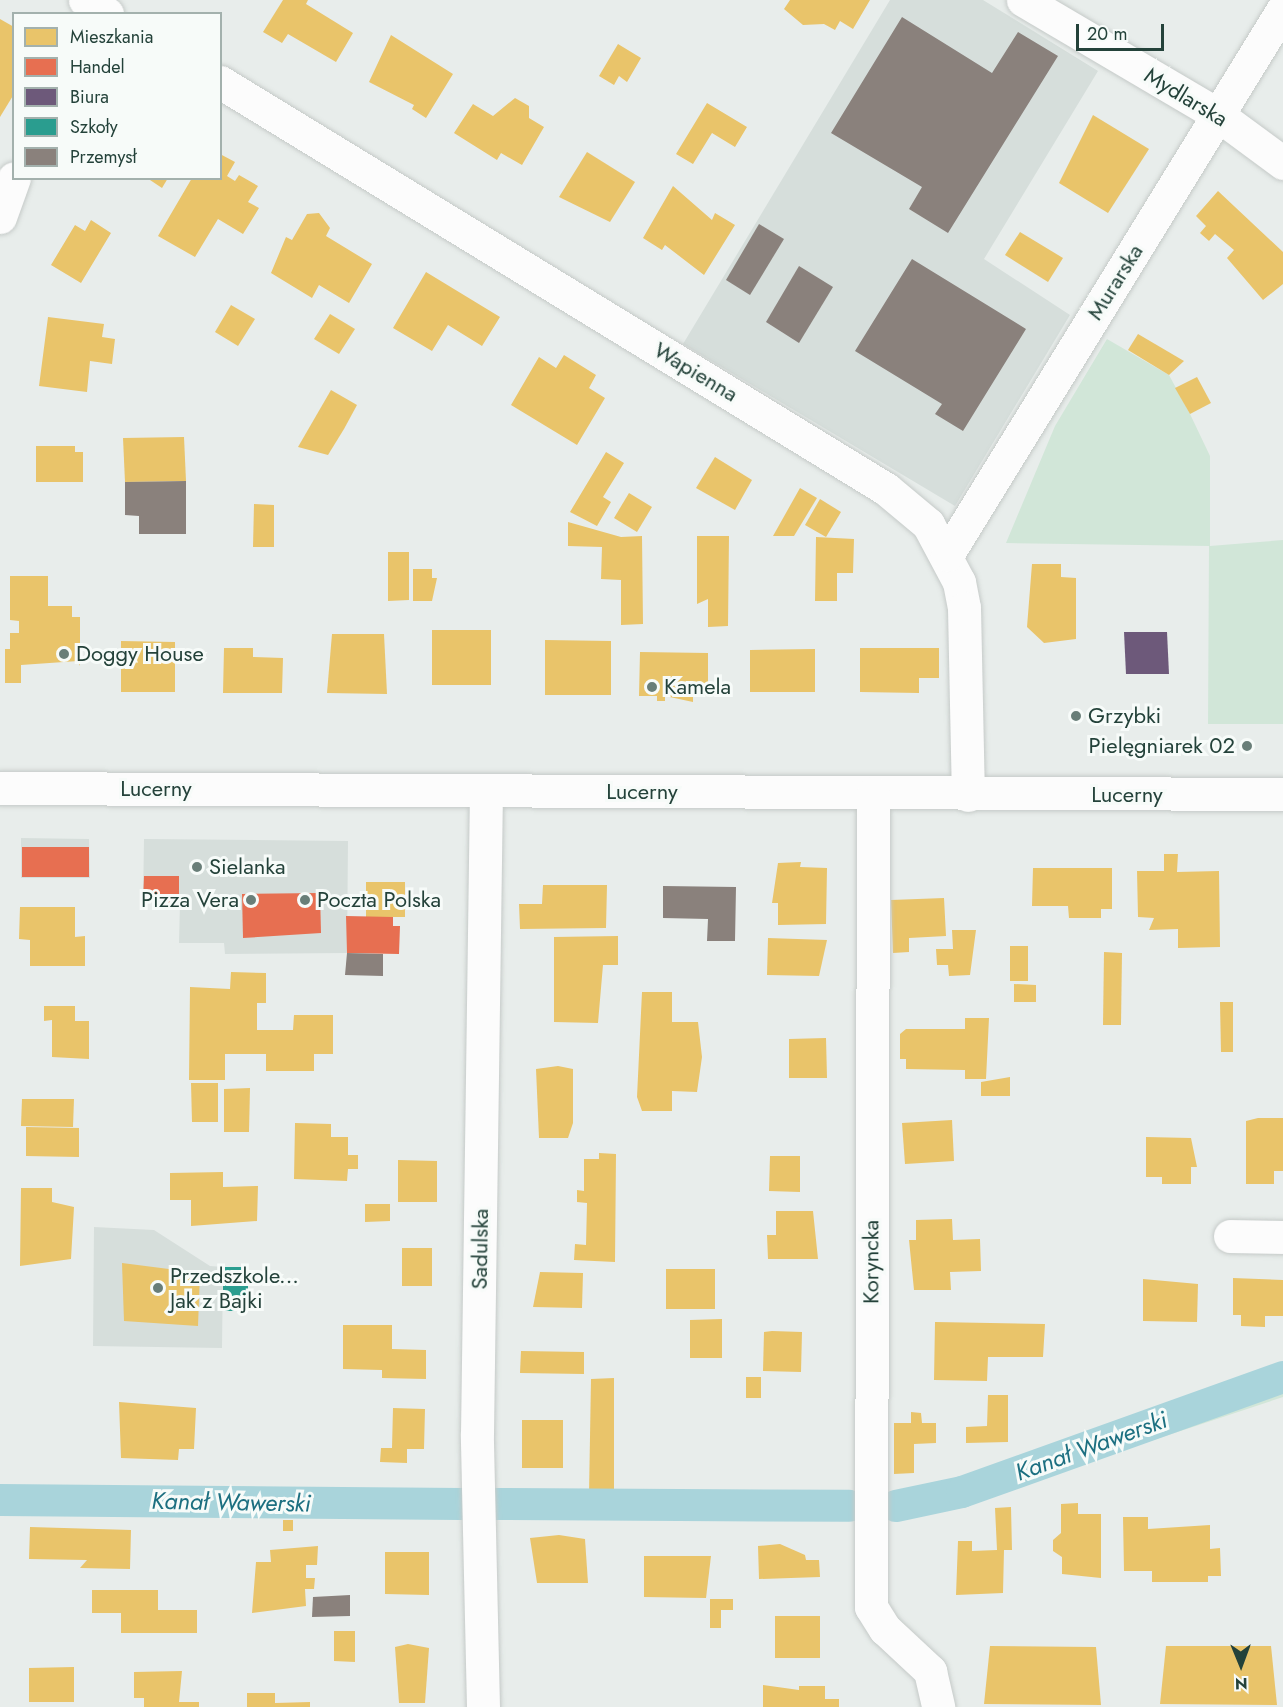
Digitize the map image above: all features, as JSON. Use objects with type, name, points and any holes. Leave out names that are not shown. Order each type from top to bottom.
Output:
[{"type":"street","points":[[85,0],[106,12]]},
{"type":"street","name":"Mydlarska","points":[[1023,0],[1218,115],[1283,163]]},
{"type":"street","name":"Murarska","points":[[947,555],[1283,9]]},
{"type":"street","name":"Wapienna","points":[[222,83],[886,489],[928,524],[947,555],[964,608],[968,795]]},
{"type":"street","points":[[0,217],[13,180]]},
{"type":"street","name":"Lucerny","points":[[0,788],[968,795],[1283,794]]},
{"type":"street","name":"Sadulska","points":[[483,1707],[477,1434],[486,791]]},
{"type":"street","name":"Koryncka","points":[[873,793],[871,1607],[885,1629],[930,1671],[938,1707]]},
{"type":"street","points":[[1230,1236],[1283,1237]]},
{"type":"shaded area","points":[[890,0],[983,0],[1098,71],[984,259],[1070,315],[955,506],[683,344]]},
{"type":"shaded area","points":[[21,838],[89,839],[90,878],[21,878]]},
{"type":"shaded area","points":[[144,839],[348,841],[347,953],[225,954],[224,943],[179,943],[180,903],[143,902]]},
{"type":"shaded area","name":"Przedszkole... Jak z Bajki","points":[[94,1227],[154,1230],[210,1266],[223,1267],[222,1348],[93,1346]]},
{"type":"green space","points":[[1107,339],[1169,375],[1190,414],[1210,456],[1210,546],[1283,540],[1283,724],[1208,724],[1209,546],[1006,543],[1055,426]]},
{"type":"green space","points":[[1283,1363],[1283,1397],[963,1503],[885,1514],[885,1496],[960,1484]]},
{"type":"green space","points":[[222,1486],[462,1491],[462,1518],[0,1509],[0,1492],[221,1492]]},
{"type":"green space","points":[[850,1493],[851,1520],[502,1516],[502,1495]]},
{"type":"building: Mieszkania","points":[[283,0],[308,0],[306,4],[353,33],[336,62],[288,34],[282,43],[263,32]]},
{"type":"building: Mieszkania","points":[[790,0],[870,0],[853,29],[840,21],[835,30],[824,24],[803,25],[784,9]]},
{"type":"building: Mieszkania","points":[[0,19],[12,26],[12,97],[0,117]]},
{"type":"building: Mieszkania","points":[[391,35],[453,74],[426,118],[412,109],[414,105],[369,82]]},
{"type":"building: Mieszkania","points":[[618,44],[641,58],[627,82],[619,76],[614,85],[599,76]]},
{"type":"building: Mieszkania","points":[[515,98],[529,106],[529,118],[544,127],[522,165],[501,153],[497,160],[454,133],[473,104],[493,116]]},
{"type":"building: Mieszkania","points":[[707,103],[747,127],[735,147],[712,133],[693,164],[676,154]]},
{"type":"building: Mieszkania","points":[[1093,115],[1149,149],[1108,213],[1059,183]]},
{"type":"building: Mieszkania","points":[[587,152],[635,182],[610,222],[559,197]]},
{"type":"building: Mieszkania","points":[[222,155],[235,162],[227,176],[235,181],[239,175],[258,186],[248,202],[259,208],[243,234],[218,219],[195,257],[158,236],[191,180],[222,180]]},
{"type":"building: Mieszkania","points":[[150,180],[167,180],[162,188]]},
{"type":"building: Mieszkania","points":[[673,186],[712,220],[715,213],[735,225],[704,275],[665,245],[662,250],[643,238]]},
{"type":"building: Mieszkania","points":[[1218,191],[1283,252],[1283,284],[1263,300],[1227,258],[1234,250],[1215,234],[1209,241],[1200,233],[1206,226],[1196,216]]},
{"type":"building: Mieszkania","points":[[319,213],[330,228],[326,236],[372,264],[349,303],[319,285],[312,298],[271,273],[286,237],[292,240],[307,214]]},
{"type":"building: Mieszkania","points":[[91,220],[111,233],[81,283],[51,265],[75,225],[85,231]]},
{"type":"building: Mieszkania","points":[[1020,232],[1063,258],[1048,282],[1005,255]]},
{"type":"building: Mieszkania","points":[[426,272],[500,317],[482,346],[448,325],[432,351],[393,328]]},
{"type":"building: Mieszkania","points":[[231,305],[255,319],[238,346],[215,332]]},
{"type":"building: Mieszkania","points":[[330,314],[355,329],[339,354],[314,339]]},
{"type":"building: Mieszkania","points":[[48,317],[104,324],[102,337],[115,339],[112,364],[90,361],[87,392],[39,386]]},
{"type":"building: Mieszkania","points":[[1138,334],[1184,361],[1169,375],[1128,350]]},
{"type":"building: Mieszkania","points":[[564,355],[596,375],[589,388],[605,398],[577,445],[511,405],[539,357],[556,368]]},
{"type":"building: Mieszkania","points":[[1197,377],[1211,403],[1190,414],[1175,388]]},
{"type":"building: Mieszkania","points":[[331,390],[357,405],[344,429],[328,455],[298,447]]},
{"type":"building: Mieszkania","points":[[184,437],[186,481],[125,482],[123,438]]},
{"type":"building: Mieszkania","points":[[36,446],[75,446],[75,452],[83,452],[83,482],[36,482]]},
{"type":"building: Mieszkania","points":[[606,452],[624,463],[603,497],[611,502],[597,526],[570,512]]},
{"type":"building: Mieszkania","points":[[715,457],[752,480],[735,510],[696,488]]},
{"type":"building: Mieszkania","points":[[800,488],[817,498],[794,536],[773,536]]},
{"type":"building: Mieszkania","points":[[629,493],[652,507],[637,532],[614,518]]},
{"type":"building: Mieszkania","points":[[820,499],[841,512],[826,537],[805,525]]},
{"type":"building: Mieszkania","points":[[254,504],[274,505],[274,547],[253,547]]},
{"type":"building: Mieszkania","points":[[568,522],[621,537],[642,536],[643,624],[621,625],[621,580],[601,579],[602,547],[568,546]]},
{"type":"building: Mieszkania","points":[[697,536],[729,536],[728,626],[708,627],[708,599],[697,604]]},
{"type":"building: Mieszkania","points":[[816,537],[854,539],[853,573],[837,573],[837,601],[815,601]]},
{"type":"building: Mieszkania","points":[[388,552],[409,552],[409,600],[388,601]]},
{"type":"building: Mieszkania","points":[[1032,564],[1061,564],[1061,577],[1076,578],[1076,639],[1044,643],[1027,627]]},
{"type":"building: Mieszkania","points":[[413,569],[432,569],[432,578],[437,578],[432,601],[413,601]]},
{"type":"building: Mieszkania","points":[[10,576],[48,576],[48,606],[72,606],[72,617],[80,617],[80,666],[78,661],[21,665],[21,683],[5,683],[5,649],[10,649],[10,633],[19,633],[19,621],[10,620]]},
{"type":"building: Mieszkania","points":[[432,630],[491,630],[491,685],[432,685]]},
{"type":"building: Mieszkania","points":[[332,634],[384,634],[387,694],[327,693]]},
{"type":"building: Mieszkania","points":[[545,640],[611,641],[611,695],[545,695]]},
{"type":"building: Mieszkania","points":[[121,641],[175,642],[175,692],[121,692]]},
{"type":"building: Mieszkania","points":[[224,648],[253,648],[253,657],[283,658],[282,693],[223,693]]},
{"type":"building: Mieszkania","points":[[860,648],[939,648],[939,678],[919,678],[919,693],[860,692]]},
{"type":"building: Mieszkania","points":[[815,649],[815,692],[750,692],[750,650]]},
{"type":"building: Mieszkania","points":[[640,652],[708,653],[708,696],[693,696],[693,702],[665,696],[665,701],[657,701],[657,696],[639,696]]},
{"type":"building: Mieszkania","points":[[1164,854],[1178,854],[1177,872],[1219,871],[1220,947],[1178,948],[1178,929],[1149,930],[1154,918],[1138,917],[1137,871],[1164,871]]},
{"type":"building: Mieszkania","points":[[801,862],[800,867],[827,868],[826,924],[778,925],[778,903],[772,903],[778,863]]},
{"type":"building: Mieszkania","points":[[1033,868],[1112,868],[1112,909],[1101,909],[1101,918],[1069,918],[1068,906],[1032,906]]},
{"type":"building: Mieszkania","points":[[366,882],[405,882],[405,917],[366,917]]},
{"type":"building: Mieszkania","points":[[543,885],[607,885],[606,928],[520,929],[519,904],[542,904]]},
{"type":"building: Mieszkania","points":[[944,898],[946,936],[909,938],[909,952],[893,953],[891,900]]},
{"type":"building: Mieszkania","points":[[20,907],[75,907],[75,937],[85,936],[85,966],[30,966],[30,940],[19,939]]},
{"type":"building: Mieszkania","points":[[952,930],[976,930],[970,975],[949,976],[948,965],[937,965],[936,949],[953,949]]},
{"type":"building: Mieszkania","points":[[618,936],[618,965],[603,965],[598,1023],[554,1022],[554,937]]},
{"type":"building: Mieszkania","points":[[768,938],[827,940],[819,976],[767,975]]},
{"type":"building: Mieszkania","points":[[1010,946],[1028,946],[1028,981],[1010,981]]},
{"type":"building: Mieszkania","points":[[1104,952],[1122,953],[1121,1025],[1103,1025]]},
{"type":"building: Mieszkania","points":[[231,972],[266,973],[266,1003],[257,1003],[257,1030],[293,1030],[294,1015],[333,1015],[333,1054],[314,1054],[314,1071],[266,1071],[266,1054],[225,1054],[225,1080],[189,1080],[190,987],[230,989]]},
{"type":"building: Mieszkania","points":[[1014,984],[1036,985],[1036,1002],[1014,1002]]},
{"type":"building: Mieszkania","points":[[642,992],[672,992],[672,1022],[698,1022],[702,1057],[697,1092],[672,1091],[672,1111],[642,1111],[637,1097]]},
{"type":"building: Mieszkania","points":[[1220,1002],[1233,1002],[1233,1052],[1221,1052]]},
{"type":"building: Mieszkania","points":[[44,1006],[75,1006],[75,1021],[89,1021],[89,1059],[52,1057],[52,1020],[44,1021]]},
{"type":"building: Mieszkania","points":[[965,1018],[989,1018],[986,1079],[965,1079],[965,1070],[906,1069],[906,1059],[900,1059],[900,1034],[906,1029],[965,1029]]},
{"type":"building: Mieszkania","points":[[826,1038],[827,1078],[789,1078],[789,1039]]},
{"type":"building: Mieszkania","points":[[558,1066],[573,1069],[573,1123],[568,1138],[539,1138],[536,1069]]},
{"type":"building: Mieszkania","points":[[1010,1077],[1010,1096],[981,1096],[981,1082]]},
{"type":"building: Mieszkania","points":[[191,1083],[218,1083],[218,1122],[192,1122]]},
{"type":"building: Mieszkania","points":[[250,1088],[249,1132],[224,1132],[224,1089]]},
{"type":"building: Mieszkania","points":[[22,1099],[74,1099],[73,1127],[21,1126]]},
{"type":"building: Mieszkania","points":[[1258,1118],[1283,1118],[1283,1171],[1274,1171],[1274,1184],[1246,1184],[1246,1121]]},
{"type":"building: Mieszkania","points":[[952,1120],[954,1161],[905,1164],[902,1123]]},
{"type":"building: Mieszkania","points":[[295,1123],[331,1124],[331,1137],[348,1137],[348,1155],[358,1155],[358,1169],[348,1169],[347,1181],[294,1179]]},
{"type":"building: Mieszkania","points":[[26,1127],[79,1128],[79,1157],[26,1156]]},
{"type":"building: Mieszkania","points":[[1146,1137],[1191,1138],[1197,1167],[1191,1167],[1191,1184],[1162,1184],[1162,1177],[1146,1177]]},
{"type":"building: Mieszkania","points":[[599,1153],[616,1154],[615,1262],[574,1260],[575,1244],[586,1245],[587,1203],[577,1202],[577,1190],[584,1191],[584,1159],[599,1159]]},
{"type":"building: Mieszkania","points":[[770,1156],[800,1156],[800,1192],[769,1191]]},
{"type":"building: Mieszkania","points":[[398,1160],[437,1161],[437,1202],[398,1202]]},
{"type":"building: Mieszkania","points":[[223,1172],[223,1187],[258,1186],[257,1221],[191,1226],[191,1200],[170,1200],[170,1173]]},
{"type":"building: Mieszkania","points":[[21,1188],[52,1188],[52,1202],[74,1207],[71,1259],[20,1266]]},
{"type":"building: Mieszkania","points":[[365,1204],[390,1204],[390,1221],[365,1222]]},
{"type":"building: Mieszkania","points":[[776,1211],[813,1211],[818,1259],[768,1259],[767,1235],[776,1235]]},
{"type":"building: Mieszkania","points":[[952,1219],[953,1240],[980,1239],[981,1271],[950,1272],[951,1290],[914,1290],[909,1240],[916,1240],[916,1220]]},
{"type":"building: Mieszkania","points":[[402,1248],[432,1248],[432,1286],[402,1286]]},
{"type":"building: Mieszkania","points":[[122,1263],[200,1273],[198,1326],[124,1321]]},
{"type":"building: Mieszkania","points":[[666,1269],[715,1269],[715,1309],[666,1309]]},
{"type":"building: Mieszkania","points":[[540,1272],[583,1273],[582,1308],[533,1307]]},
{"type":"building: Mieszkania","points":[[1233,1278],[1283,1280],[1283,1316],[1265,1316],[1265,1327],[1241,1326],[1241,1315],[1233,1315]]},
{"type":"building: Mieszkania","points":[[1143,1279],[1198,1284],[1197,1322],[1143,1321]]},
{"type":"building: Mieszkania","points":[[722,1319],[722,1358],[690,1358],[690,1320]]},
{"type":"building: Mieszkania","points":[[935,1322],[1045,1324],[1043,1357],[988,1357],[987,1381],[934,1380]]},
{"type":"building: Mieszkania","points":[[343,1325],[392,1325],[392,1349],[426,1350],[426,1379],[382,1378],[382,1370],[343,1369]]},
{"type":"building: Mieszkania","points":[[764,1332],[802,1332],[801,1372],[763,1371]]},
{"type":"building: Mieszkania","points":[[521,1351],[584,1352],[584,1374],[520,1373]]},
{"type":"building: Mieszkania","points":[[746,1377],[761,1377],[761,1398],[746,1398]]},
{"type":"building: Mieszkania","points":[[614,1378],[614,1495],[589,1495],[591,1379]]},
{"type":"building: Mieszkania","points":[[988,1395],[1008,1395],[1008,1442],[966,1443],[966,1427],[987,1426]]},
{"type":"building: Mieszkania","points":[[119,1402],[196,1408],[194,1449],[179,1449],[178,1460],[121,1458]]},
{"type":"building: Mieszkania","points":[[393,1408],[425,1409],[424,1449],[407,1449],[407,1463],[380,1462],[381,1448],[392,1448]]},
{"type":"building: Mieszkania","points":[[911,1412],[921,1413],[922,1423],[936,1423],[936,1443],[914,1444],[914,1473],[894,1474],[894,1423],[911,1423]]},
{"type":"building: Mieszkania","points":[[522,1420],[563,1420],[563,1468],[522,1468]]},
{"type":"building: Mieszkania","points":[[1078,1503],[1078,1514],[1101,1514],[1101,1578],[1062,1574],[1062,1557],[1053,1551],[1053,1540],[1061,1533],[1061,1504]]},
{"type":"building: Mieszkania","points":[[1011,1507],[1012,1550],[1004,1550],[1003,1593],[956,1595],[958,1541],[972,1541],[972,1551],[997,1550],[995,1508]]},
{"type":"building: Mieszkania","points":[[1123,1517],[1148,1517],[1148,1529],[1210,1525],[1210,1549],[1220,1548],[1221,1576],[1208,1576],[1208,1582],[1152,1582],[1152,1571],[1124,1571]]},
{"type":"building: Mieszkania","points":[[283,1520],[293,1520],[293,1531],[283,1531]]},
{"type":"building: Mieszkania","points":[[30,1527],[131,1530],[130,1569],[80,1568],[87,1560],[29,1559]]},
{"type":"building: Mieszkania","points":[[559,1535],[585,1539],[588,1583],[537,1583],[530,1538]]},
{"type":"building: Mieszkania","points":[[780,1544],[805,1555],[806,1560],[819,1560],[820,1577],[759,1579],[758,1546]]},
{"type":"building: Mieszkania","points":[[318,1546],[317,1565],[306,1565],[306,1578],[315,1578],[314,1589],[305,1589],[306,1606],[252,1613],[256,1562],[271,1562],[270,1550]]},
{"type":"building: Mieszkania","points":[[385,1552],[429,1552],[429,1595],[385,1594]]},
{"type":"building: Mieszkania","points":[[644,1556],[711,1556],[706,1598],[644,1597]]},
{"type":"building: Mieszkania","points":[[92,1590],[158,1590],[158,1610],[197,1610],[197,1633],[121,1633],[121,1613],[92,1613]]},
{"type":"building: Mieszkania","points":[[710,1599],[733,1599],[733,1610],[721,1610],[721,1628],[710,1628]]},
{"type":"building: Mieszkania","points":[[775,1616],[820,1616],[820,1658],[775,1658]]},
{"type":"building: Mieszkania","points":[[334,1631],[355,1631],[355,1662],[334,1661]]},
{"type":"building: Mieszkania","points":[[408,1644],[429,1648],[425,1703],[399,1703],[395,1647]]},
{"type":"building: Mieszkania","points":[[990,1646],[1096,1647],[1101,1705],[984,1704]]},
{"type":"building: Mieszkania","points":[[1166,1646],[1271,1646],[1277,1705],[1160,1704]]},
{"type":"building: Mieszkania","points":[[74,1667],[74,1702],[29,1702],[29,1668]]},
{"type":"building: Mieszkania","points":[[182,1671],[179,1702],[199,1702],[199,1707],[144,1707],[144,1698],[134,1698],[134,1672]]},
{"type":"building: Mieszkania","points":[[763,1685],[799,1690],[799,1686],[825,1686],[825,1699],[839,1699],[839,1707],[763,1707]]},
{"type":"building: Mieszkania","points":[[247,1693],[275,1693],[275,1703],[310,1702],[310,1707],[247,1707]]},
{"type":"building: Handel","points":[[22,847],[89,847],[89,877],[22,877]]},
{"type":"building: Handel","points":[[144,876],[179,876],[179,903],[143,902]]},
{"type":"building: Handel","points":[[320,893],[321,933],[243,938],[242,894]]},
{"type":"building: Handel","points":[[346,916],[393,917],[393,926],[400,926],[399,954],[347,953]]},
{"type":"building: Biura","points":[[1124,632],[1167,632],[1169,674],[1126,674]]},
{"type":"building: Szkoły","points":[[223,1267],[248,1267],[248,1311],[223,1311]]},
{"type":"building: Przemysł","points":[[902,17],[992,73],[1018,32],[1058,56],[948,233],[909,209],[922,187],[831,133]]},
{"type":"building: Przemysł","points":[[759,224],[784,239],[750,295],[726,280]]},
{"type":"building: Przemysł","points":[[912,259],[1026,329],[963,431],[935,414],[942,404],[855,351]]},
{"type":"building: Przemysł","points":[[799,266],[833,287],[799,343],[766,322]]},
{"type":"building: Przemysł","points":[[186,481],[186,534],[139,534],[139,516],[125,515],[125,482]]},
{"type":"building: Przemysł","points":[[663,886],[736,887],[735,941],[707,941],[708,919],[663,918]]},
{"type":"building: Przemysł","points":[[347,953],[383,954],[383,976],[345,975]]},
{"type":"building: Przemysł","points":[[350,1595],[350,1616],[312,1617],[313,1597]]},
{"type":"waterway","name":"Kanał Wawerski","points":[[896,1506],[962,1492],[1283,1377]]},
{"type":"waterway","name":"Kanał Wawerski","points":[[0,1500],[461,1504]]},
{"type":"waterway","name":"Kanał Wawerski","points":[[497,1504],[849,1506]]},
{"type":"place","name":"Doggy House","points":[[64,654]]},
{"type":"place","name":"Kamela","points":[[652,687]]},
{"type":"place","name":"Grzybki","points":[[1076,716]]},
{"type":"place","name":"Pielęgniarek 02","points":[[1247,746]]},
{"type":"place","name":"Sielanka","points":[[197,867]]},
{"type":"place","name":"Pizza Vera","points":[[251,900]]},
{"type":"place","name":"Poczta Polska","points":[[305,900]]},
{"type":"place","name":"Przedszkole... Jak z Bajki","points":[[158,1288]]}]
